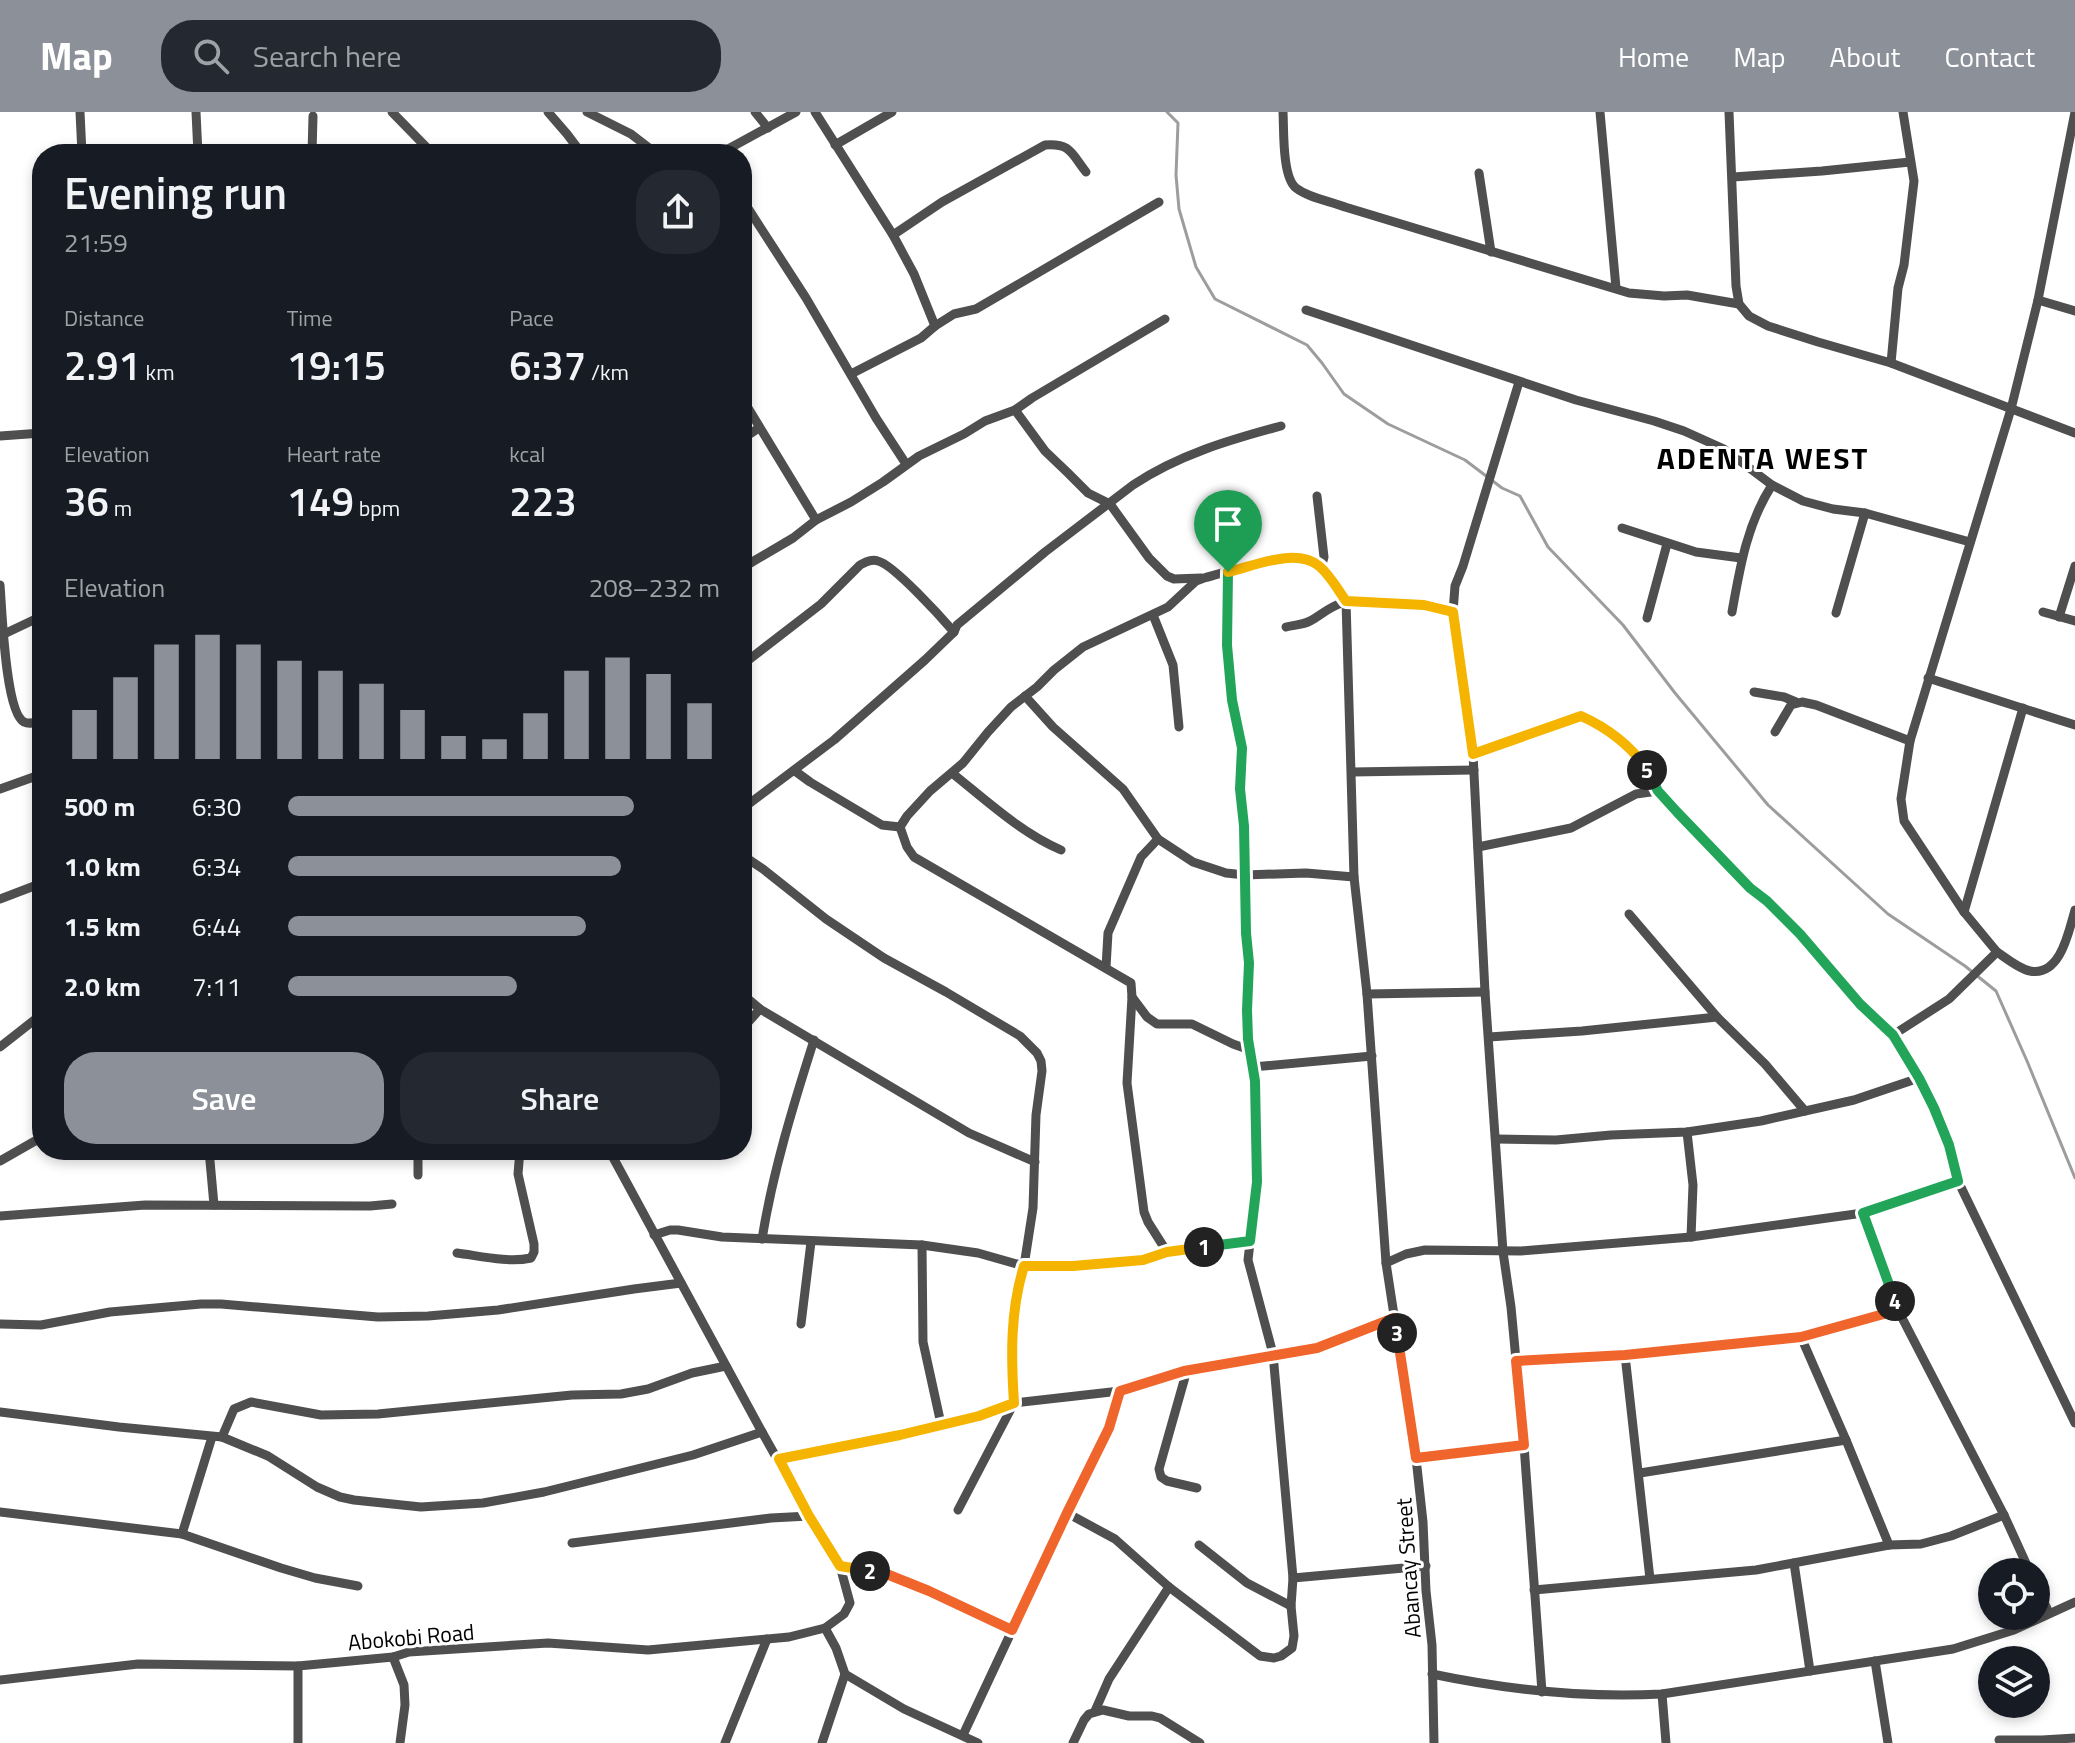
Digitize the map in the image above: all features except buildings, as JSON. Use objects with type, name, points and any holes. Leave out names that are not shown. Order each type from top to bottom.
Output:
[{"type":"street","points":[[80,112],[82,144]]},
{"type":"street","points":[[196,112],[198,144]]},
{"type":"street","points":[[392,112],[422,144]]},
{"type":"street","points":[[548,112],[574,144]]},
{"type":"street","points":[[587,112],[644,144]]},
{"type":"street","points":[[755,112],[768,128]]},
{"type":"street","points":[[738,144],[796,112]]},
{"type":"street","points":[[815,112],[893,235],[914,274],[935,326]]},
{"type":"street","points":[[835,145],[892,112]]},
{"type":"street","points":[[1283,112],[1288,176],[1293,186],[1304,192],[1629,293],[1687,295],[1739,304]]},
{"type":"street","points":[[1600,112],[1616,288]]},
{"type":"street","points":[[1729,112],[1736,286],[1739,304],[1749,316],[1768,326],[1891,363],[2075,433]]},
{"type":"street","points":[[1891,363],[1898,288],[1904,265],[1914,181],[1903,112]]},
{"type":"street","points":[[2075,112],[2038,300],[2011,409],[1910,741],[1901,799],[1904,821],[1964,912],[1997,952],[2030,971],[2041,970],[2054,962],[2063,950],[2075,910]]},
{"type":"street","points":[[312,144],[313,116]]},
{"type":"street","points":[[893,235],[942,202],[1045,145],[1066,146],[1086,172]]},
{"type":"street","points":[[1733,177],[1910,162]]},
{"type":"street","points":[[1479,173],[1491,252]]},
{"type":"street","points":[[851,374],[921,338],[954,314],[976,309],[1159,202]]},
{"type":"street","points":[[752,214],[906,464]]},
{"type":"street","points":[[2038,300],[2075,311]]},
{"type":"street","points":[[1306,310],[1519,382],[1684,431],[1724,449],[1772,485],[1803,501],[1865,513],[1970,542]]},
{"type":"street","points":[[752,562],[816,520],[851,502],[906,464],[985,421],[1015,410],[1165,319]]},
{"type":"street","points":[[1519,382],[1455,586],[1453,612],[1473,754],[1503,1252],[1524,1445],[1542,1692]]},
{"type":"street","points":[[1015,410],[1045,451],[1088,493],[1110,504],[1149,558],[1167,576],[1174,579],[1204,578]]},
{"type":"street","points":[[752,416],[816,520]]},
{"type":"street","points":[[752,802],[834,740],[925,660],[954,632],[957,625],[1003,585],[1133,485],[1176,460],[1232,439],[1281,426]]},
{"type":"street","points":[[752,433],[759,428]]},
{"type":"street","points":[[0,436],[32,434]]},
{"type":"street","points":[[1732,612],[1741,558],[1759,505],[1772,485]]},
{"type":"street","points":[[1317,496],[1324,557],[1321,568]]},
{"type":"street","points":[[1836,613],[1865,513]]},
{"type":"street","points":[[1622,528],[1696,552],[1741,558]]},
{"type":"street","points":[[1647,618],[1667,544]]},
{"type":"street","points":[[900,827],[930,791],[963,763],[1003,715],[1054,670],[1083,647],[1168,607],[1196,581],[1287,558],[1310,560],[1321,568],[1346,601]]},
{"type":"street","points":[[752,657],[821,604],[860,565],[874,560],[891,569],[954,632]]},
{"type":"street","points":[[2059,617],[2075,566]]},
{"type":"street","points":[[1067,1513],[1115,1539],[1169,1587],[1255,1653],[1265,1657],[1281,1656],[1292,1648],[1293,1578],[1273,1354],[1250,1268],[1257,1166],[1255,1081],[1247,1010],[1249,963],[1240,789],[1242,748],[1232,700],[1227,645],[1228,572]]},
{"type":"street","points":[[0,585],[7,673],[20,719],[32,723]]},
{"type":"street","points":[[1286,627],[1309,622],[1327,608],[1346,601],[1424,605],[1453,612]]},
{"type":"street","name":"Abancay Street","points":[[1346,601],[1354,877],[1367,994],[1386,1263],[1416,1458],[1426,1566],[1434,1743]]},
{"type":"street","points":[[2043,612],[2075,621]]},
{"type":"street","points":[[1153,615],[1173,665],[1179,727]]},
{"type":"street","points":[[4,634],[32,621]]},
{"type":"street","points":[[1928,678],[2075,725]]},
{"type":"street","points":[[1754,692],[1816,705],[1910,741]]},
{"type":"street","points":[[1025,696],[1053,727],[1123,789],[1158,839],[1193,862],[1226,873],[1245,875],[1306,873],[1354,877]]},
{"type":"street","points":[[1775,732],[1796,702]]},
{"type":"street","points":[[1964,912],[2023,708]]},
{"type":"street","points":[[1473,754],[1581,716],[1621,740],[1645,766],[1658,791],[1750,888],[1800,934],[1860,1004],[1893,1035],[1919,1078],[1949,1145],[1958,1181],[2075,1423]]},
{"type":"street","points":[[1352,772],[1474,770]]},
{"type":"street","points":[[795,771],[882,825],[900,827]]},
{"type":"street","points":[[952,773],[1025,831],[1061,850]]},
{"type":"street","points":[[0,789],[32,778]]},
{"type":"street","points":[[1478,847],[1571,828],[1636,794],[1658,791]]},
{"type":"street","points":[[900,827],[914,857],[1131,983],[1127,1058],[1129,1111],[1146,1217],[1167,1252]]},
{"type":"street","points":[[1106,967],[1108,933],[1141,857],[1158,839]]},
{"type":"street","points":[[752,862],[826,919],[884,958],[1020,1036],[1031,1045],[1041,1061],[1033,1208],[1019,1281],[1011,1350],[1014,1403],[958,1510]]},
{"type":"street","points":[[0,899],[32,887]]},
{"type":"street","points":[[1629,914],[1717,1017],[1765,1064],[1805,1111]]},
{"type":"street","points":[[1893,1035],[1949,999],[1997,952]]},
{"type":"street","points":[[1367,994],[1485,992]]},
{"type":"street","points":[[1132,997],[1147,1017],[1157,1024],[1192,1024],[1250,1050]]},
{"type":"street","points":[[752,1002],[969,1133],[1035,1162]]},
{"type":"street","points":[[752,1018],[760,1009]]},
{"type":"street","points":[[1489,1037],[1717,1017]]},
{"type":"street","points":[[0,1047],[32,1022]]},
{"type":"street","points":[[762,1239],[773,1179],[814,1040]]},
{"type":"street","points":[[1253,1067],[1372,1056]]},
{"type":"street","points":[[1496,1139],[1556,1140],[1687,1132],[1761,1121],[1854,1100],[1919,1078]]},
{"type":"street","points":[[1687,1132],[1693,1185],[1691,1237]]},
{"type":"street","points":[[0,1161],[32,1143]]},
{"type":"street","points":[[210,1160],[214,1205]]},
{"type":"street","points":[[418,1160],[418,1175]]},
{"type":"street","points":[[457,1253],[502,1259],[531,1258],[534,1244],[518,1174],[519,1160]]},
{"type":"street","points":[[614,1160],[762,1432],[840,1566],[850,1603],[844,1614],[825,1628],[845,1674],[822,1743]]},
{"type":"street","points":[[1386,1263],[1414,1251],[1503,1252],[1691,1237],[1863,1213],[1958,1181]]},
{"type":"street","points":[[0,1216],[145,1205],[392,1204]]},
{"type":"street","points":[[1863,1213],[1898,1310],[2024,1558]]},
{"type":"street","points":[[654,1235],[678,1230],[722,1237],[922,1245],[978,1253],[1024,1266],[1073,1266],[1143,1260],[1167,1252],[1250,1241]]},
{"type":"street","points":[[801,1324],[811,1242]]},
{"type":"street","points":[[922,1245],[923,1342],[941,1424]]},
{"type":"street","points":[[0,1324],[41,1325],[110,1312],[201,1304],[378,1317],[428,1316],[498,1310],[681,1283]]},
{"type":"street","points":[[1516,1361],[1625,1355],[1801,1337],[1898,1310]]},
{"type":"street","points":[[779,1459],[871,1442],[979,1416],[1014,1403],[1120,1391],[1187,1370],[1317,1348],[1394,1318]]},
{"type":"street","points":[[1801,1337],[1889,1545]]},
{"type":"street","points":[[1625,1355],[1650,1579]]},
{"type":"street","points":[[182,1534],[217,1437],[234,1409],[251,1402],[321,1415],[419,1411],[572,1395],[621,1394],[726,1366]]},
{"type":"street","points":[[1187,1370],[1159,1469],[1161,1477],[1167,1481],[1197,1488]]},
{"type":"street","points":[[963,1735],[1109,1428],[1120,1391]]},
{"type":"street","points":[[0,1412],[217,1437],[268,1456],[317,1487],[340,1497],[429,1507],[483,1503],[544,1492],[693,1455],[762,1432]]},
{"type":"street","points":[[1640,1473],[1846,1440]]},
{"type":"street","points":[[1416,1458],[1524,1445]]},
{"type":"street","points":[[0,1512],[182,1534],[281,1568],[358,1586]]},
{"type":"street","points":[[1534,1590],[1756,1570],[1889,1545],[1921,1544],[2004,1515]]},
{"type":"street","points":[[572,1543],[809,1516]]},
{"type":"street","points":[[1199,1545],[1247,1583],[1291,1606]]},
{"type":"street","points":[[1794,1563],[1810,1671]]},
{"type":"street","points":[[840,1566],[889,1575],[1012,1630]]},
{"type":"street","points":[[1293,1578],[1426,1566]]},
{"type":"street","points":[[1073,1743],[1109,1679],[1169,1587]]},
{"type":"street","points":[[2050,1613],[2075,1602]]},
{"type":"street","name":"Abokobi Road","points":[[0,1680],[138,1664],[298,1666],[393,1657],[409,1652],[548,1643],[648,1650],[789,1637],[825,1628]]},
{"type":"street","points":[[1432,1674],[1542,1692],[1614,1696],[1662,1694],[1953,1649],[2014,1630]]},
{"type":"street","points":[[725,1743],[767,1639]]},
{"type":"street","points":[[393,1657],[405,1694],[400,1743]]},
{"type":"street","points":[[1875,1661],[1888,1743]]},
{"type":"street","points":[[298,1666],[298,1743]]},
{"type":"street","points":[[845,1674],[904,1709],[978,1743]]},
{"type":"street","points":[[1662,1694],[1666,1743]]},
{"type":"street","points":[[1092,1712],[1103,1710],[1129,1716],[1152,1716],[1172,1724],[1200,1743]]},
{"type":"street","points":[[1999,1740],[2075,1738]]},
{"type":"waterway","points":[[1167,112],[1178,123],[1176,175],[1179,209],[1196,267],[1215,299],[1307,345],[1344,394],[1388,424],[1465,460],[1502,488],[1520,496],[1548,547],[1623,625],[1768,805],[1888,914],[1996,991],[2075,1178]]},
{"type":"district","name":"ADENTA WEST","points":[[1763,459]]},
{"type":"route","points":[[1287,558],[1310,560],[1321,568],[1346,601],[1424,605],[1453,612],[1473,754],[1581,716],[1621,740],[1635,753],[1658,791],[1677,812],[1750,888],[1800,934],[1860,1004],[1893,1035],[1934,1108],[1949,1145],[1958,1181],[1863,1213],[1898,1310],[1801,1337],[1625,1355],[1516,1361],[1524,1445],[1416,1458],[1394,1318],[1317,1348],[1173,1373],[1120,1391],[1109,1428],[1012,1630],[889,1575],[840,1566],[779,1459],[871,1442],[979,1416],[1014,1403],[1013,1322],[1024,1266],[1073,1266],[1143,1260],[1167,1252],[1250,1241],[1257,1182],[1255,1081],[1248,1039],[1249,963],[1240,789],[1242,748],[1228,666],[1228,572],[1287,558]]}]
